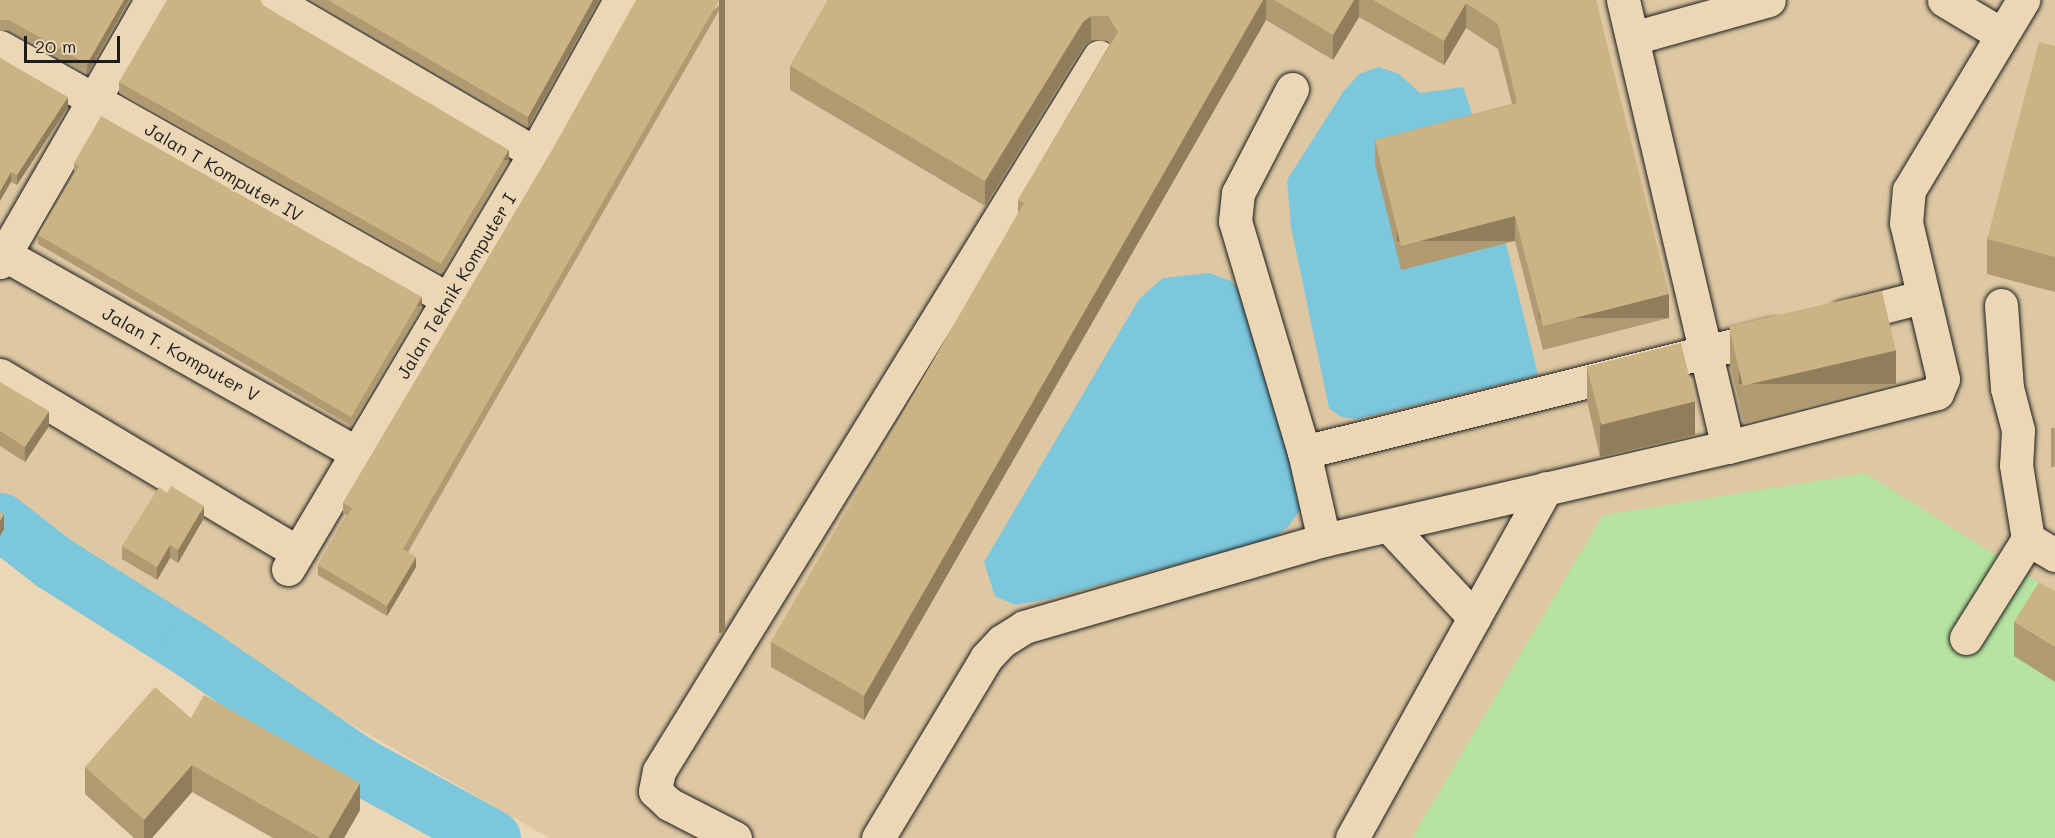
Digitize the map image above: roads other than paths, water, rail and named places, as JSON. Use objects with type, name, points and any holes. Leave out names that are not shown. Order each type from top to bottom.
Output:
[{"type":"street","points":[[1,256],[151,0]]},
{"type":"street","points":[[273,0],[535,153]]},
{"type":"street","name":"Jalan Teknik Komputer I","points":[[0,375],[292,560],[535,153],[620,0]]},
{"type":"street","points":[[1623,0],[1634,38],[1704,354],[1728,447]]},
{"type":"street","points":[[1634,38],[1769,0]]},
{"type":"street","points":[[1944,0],[2001,34]]},
{"type":"street","points":[[878,838],[986,658],[1002,641],[1024,627],[1324,540],[1728,447],[1937,393],[1943,379],[1921,297],[1906,223],[1909,189],[2023,0]]},
{"type":"street","name":"Jalan T Komputer IV","points":[[0,47],[448,300]]},
{"type":"street","points":[[735,838],[669,804],[655,791],[659,771],[1099,57]]},
{"type":"street","points":[[1292,89],[1238,193],[1235,221],[1304,452],[1324,540]]},
{"type":"street","name":"Jalan T. Komputer V","points":[[1,256],[357,453]]},
{"type":"street","points":[[1304,452],[1704,354],[1921,297]]},
{"type":"street","points":[[1966,638],[2042,547],[2001,305]]},
{"type":"street","points":[[1352,838],[1546,488]]},
{"type":"street","points":[[1389,526],[1474,617]]},
{"type":"water","points":[[1379,67],[1399,74],[1420,93],[1463,87],[1480,137],[1538,375],[1357,419],[1341,417],[1329,408],[1291,227],[1287,180],[1343,92],[1359,74]]},
{"type":"water","points":[[1209,273],[1231,281],[1247,299],[1299,468],[1301,509],[1287,528],[1271,539],[1044,600],[1015,605],[995,596],[984,562],[1139,299],[1163,278]]},
{"type":"waterway","points":[[0,521],[54,563],[189,648],[357,764],[492,838]]}]
